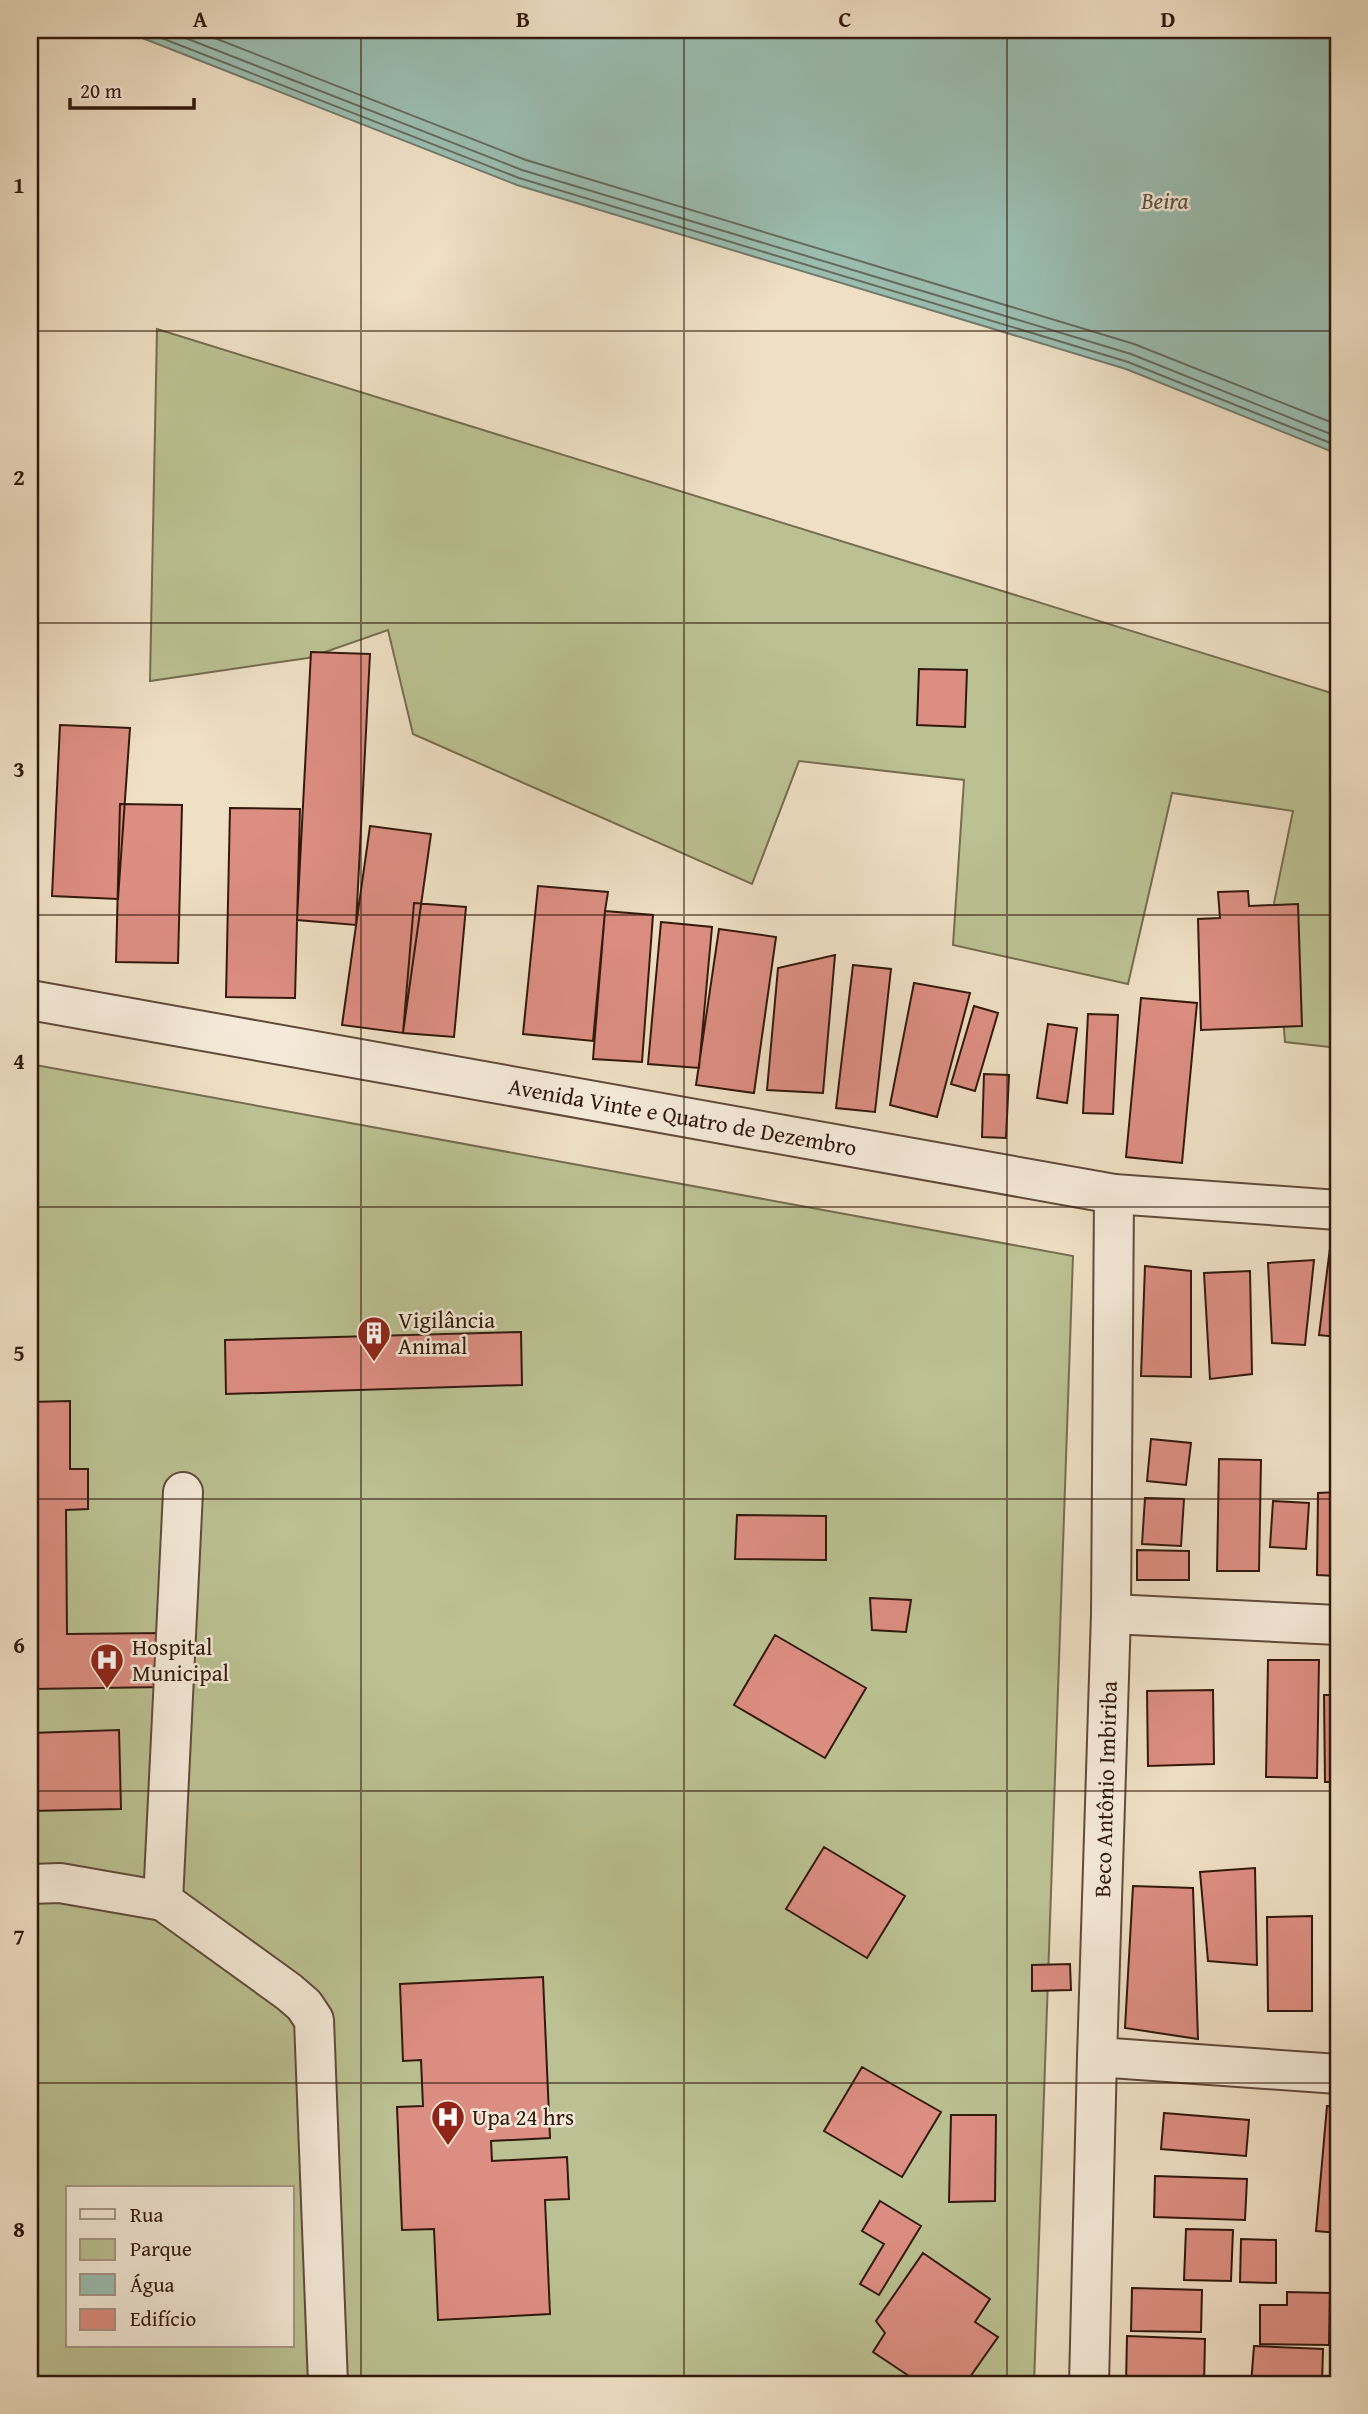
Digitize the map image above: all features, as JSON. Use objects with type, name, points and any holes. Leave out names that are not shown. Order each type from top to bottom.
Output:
[{"type":"street","name":"Avenida Vinte e Quatro de Dezembro","points":[[30,1000],[1114,1195],[1338,1210]]},
{"type":"street","name":"Beco Antônio Imbiriba","points":[[1089,2384],[1111,1614],[1114,1195]]},
{"type":"street","points":[[163,1901],[183,1492]]},
{"type":"street","points":[[1111,1614],[1338,1625]]},
{"type":"street","points":[[30,1884],[60,1883],[163,1901],[289,1992],[304,2005],[314,2020],[328,2384]]},
{"type":"street","points":[[1097,2057],[1338,2074]]},
{"type":"green space","points":[[157,329],[1338,695],[1338,1048],[1285,1042],[1274,903],[1293,811],[1172,793],[1128,984],[953,945],[964,780],[799,761],[752,884],[413,734],[388,630],[308,658],[150,681]]},
{"type":"green space","points":[[30,1064],[1073,1256],[1034,2384],[30,2384]]},
{"type":"water","name":"Beira","points":[[122,30],[1338,30],[1338,454],[1126,369],[517,185]]},
{"type":"building","points":[[311,652],[370,654],[356,925],[297,920]]},
{"type":"building","points":[[919,669],[967,670],[965,727],[917,725]]},
{"type":"building","points":[[60,725],[130,728],[118,899],[52,896]]},
{"type":"building","points":[[120,804],[182,805],[178,963],[116,962]]},
{"type":"building","points":[[230,808],[300,809],[295,998],[226,997]]},
{"type":"building","points":[[370,826],[431,834],[403,1033],[342,1025]]},
{"type":"building","points":[[538,886],[608,892],[593,1041],[523,1034]]},
{"type":"building","points":[[1248,891],[1249,906],[1298,904],[1302,1026],[1201,1030],[1198,919],[1220,918],[1218,892]]},
{"type":"building","points":[[414,903],[466,907],[454,1037],[403,1033]]},
{"type":"building","points":[[605,911],[653,915],[642,1062],[593,1059]]},
{"type":"building","points":[[661,922],[712,927],[699,1068],[648,1064]]},
{"type":"building","points":[[719,929],[776,937],[754,1093],[696,1085]]},
{"type":"building","points":[[835,955],[823,1093],[767,1090],[778,968]]},
{"type":"building","points":[[853,965],[891,969],[875,1112],[836,1108]]},
{"type":"building","points":[[914,983],[970,993],[937,1117],[890,1105]]},
{"type":"building","points":[[1141,998],[1197,1003],[1182,1163],[1126,1157]]},
{"type":"building","points":[[974,1006],[998,1013],[975,1091],[951,1084]]},
{"type":"building","points":[[1088,1014],[1118,1015],[1113,1114],[1083,1113]]},
{"type":"building","points":[[1048,1024],[1077,1028],[1067,1103],[1037,1098]]},
{"type":"building","points":[[984,1074],[1009,1075],[1006,1138],[982,1137]]},
{"type":"building","points":[[1330,1248],[1338,1249],[1338,1337],[1319,1335]]},
{"type":"building","points":[[1314,1260],[1305,1345],[1272,1343],[1268,1263]]},
{"type":"building","points":[[1145,1266],[1191,1271],[1191,1377],[1141,1376]]},
{"type":"building","points":[[1250,1271],[1252,1374],[1210,1379],[1204,1273]]},
{"type":"building","name":"Vigilância Animal","points":[[521,1332],[522,1385],[226,1394],[225,1340]]},
{"type":"building","points":[[70,1401],[70,1469],[88,1469],[88,1509],[66,1510],[67,1634],[165,1633],[165,1687],[30,1689],[30,1402]]},
{"type":"building","points":[[1151,1439],[1191,1443],[1186,1485],[1147,1481]]},
{"type":"building","points":[[1219,1459],[1261,1460],[1259,1571],[1217,1571]]},
{"type":"building","points":[[1338,1492],[1338,1576],[1317,1575],[1318,1493]]},
{"type":"building","points":[[1145,1498],[1184,1499],[1181,1546],[1142,1544]]},
{"type":"building","points":[[1273,1501],[1309,1503],[1306,1549],[1270,1547]]},
{"type":"building","points":[[737,1515],[826,1516],[826,1560],[735,1559]]},
{"type":"building","points":[[1137,1550],[1189,1551],[1189,1580],[1137,1580]]},
{"type":"building","points":[[870,1598],[911,1600],[906,1632],[872,1630]]},
{"type":"building","points":[[775,1635],[866,1688],[825,1758],[734,1705]]},
{"type":"building","points":[[1268,1660],[1319,1660],[1317,1778],[1266,1777]]},
{"type":"building","points":[[30,1689],[35,1689],[34,1733],[30,1733]]},
{"type":"building","points":[[1213,1690],[1214,1764],[1148,1766],[1147,1691]]},
{"type":"building","points":[[1324,1695],[1338,1695],[1338,1782],[1325,1782]]},
{"type":"building","points":[[119,1730],[121,1809],[30,1811],[30,1733]]},
{"type":"building","points":[[824,1847],[905,1896],[867,1958],[786,1909]]},
{"type":"building","points":[[1255,1868],[1257,1965],[1208,1961],[1200,1872]]},
{"type":"building","points":[[1133,1886],[1193,1888],[1198,2039],[1125,2028]]},
{"type":"building","points":[[1312,1916],[1312,2011],[1268,2011],[1267,1917]]},
{"type":"building","points":[[1070,1964],[1071,1990],[1032,1991],[1032,1965]]},
{"type":"building","name":"Upa 24 hrs","points":[[543,1977],[550,2138],[491,2141],[492,2161],[567,2157],[569,2199],[545,2200],[550,2314],[438,2320],[434,2229],[402,2230],[397,2107],[423,2106],[421,2060],[403,2061],[400,1984]]},
{"type":"building","points":[[862,2067],[941,2112],[902,2177],[824,2131]]},
{"type":"building","points":[[1327,2106],[1338,2107],[1338,2233],[1316,2231]]},
{"type":"building","points":[[1164,2113],[1249,2120],[1246,2156],[1161,2149]]},
{"type":"building","points":[[951,2115],[996,2115],[995,2201],[949,2202]]},
{"type":"building","points":[[1155,2176],[1247,2179],[1245,2220],[1154,2217]]},
{"type":"building","points":[[880,2201],[921,2226],[879,2295],[860,2284],[884,2244],[862,2231]]},
{"type":"building","points":[[1186,2229],[1233,2230],[1231,2281],[1184,2280]]},
{"type":"building","points":[[1241,2239],[1276,2240],[1276,2283],[1240,2282]]},
{"type":"building","points":[[923,2253],[990,2299],[975,2322],[998,2337],[965,2384],[921,2384],[873,2352],[885,2333],[876,2321]]},
{"type":"building","points":[[1132,2288],[1202,2290],[1201,2332],[1131,2331]]},
{"type":"building","points":[[1287,2292],[1330,2293],[1329,2345],[1260,2344],[1260,2305],[1287,2305]]},
{"type":"building","points":[[1127,2336],[1205,2339],[1204,2384],[1126,2384]]},
{"type":"building","points":[[1254,2346],[1323,2349],[1322,2384],[1251,2384]]},
{"type":"place","name":"Vigilância Animal","points":[[374,1363]]},
{"type":"place","name":"Hospital Municipal","points":[[107,1690]]},
{"type":"place","name":"Upa 24 hrs","points":[[448,2147]]}]
